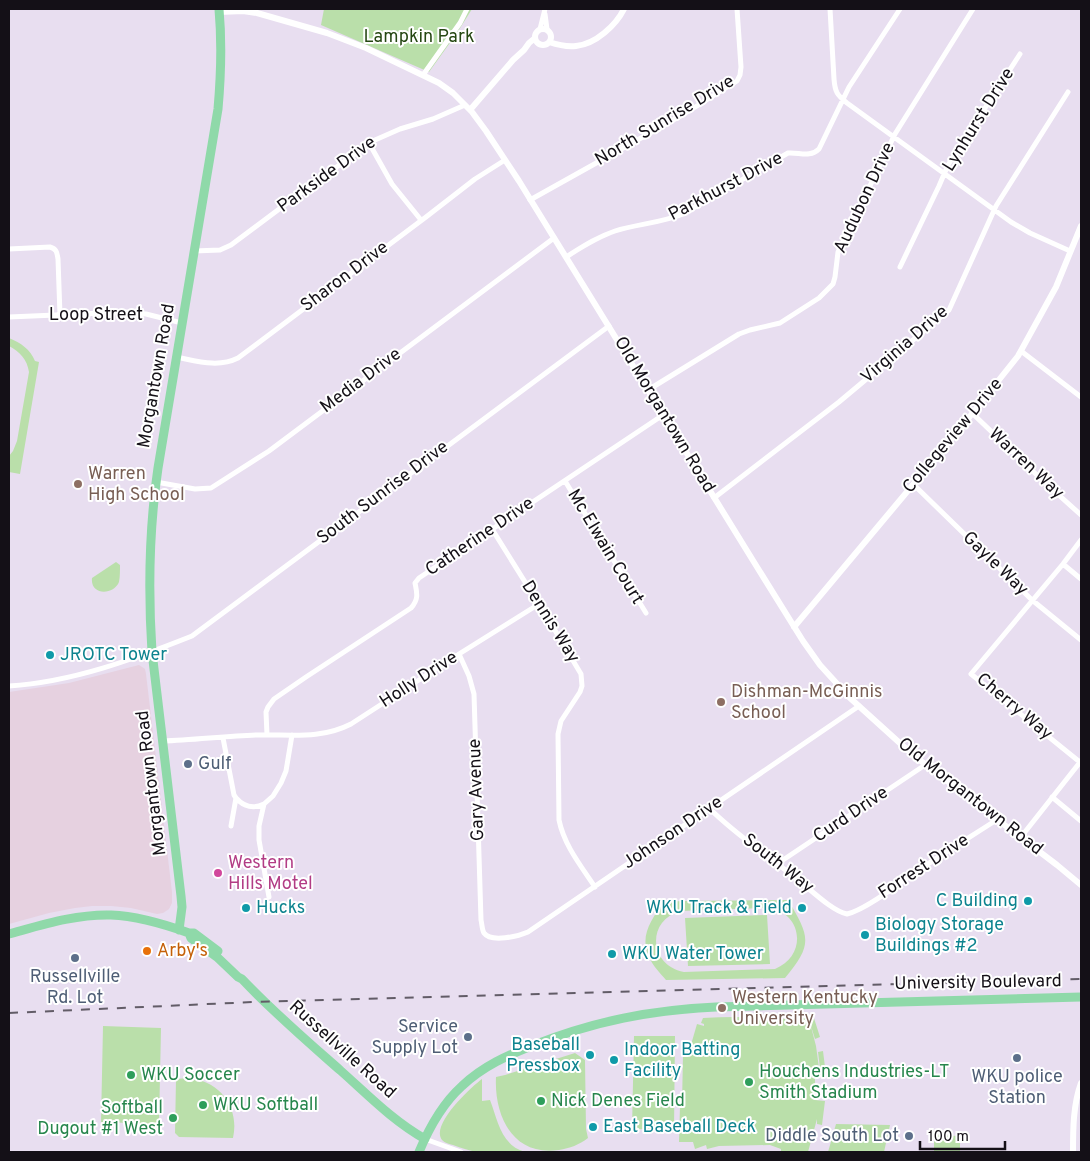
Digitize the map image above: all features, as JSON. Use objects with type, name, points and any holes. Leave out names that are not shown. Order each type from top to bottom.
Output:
[{"type":"main road","name":"Morgantown Road","points":[[179,930],[182,907],[152,652],[149,572],[156,482],[218,109],[221,62],[219,10]]},
{"type":"main road","name":"Russellville Road","points":[[9,934],[70,918],[98,915],[121,915],[189,933],[192,938],[242,979],[283,1020],[381,1108],[408,1129],[425,1138]]},
{"type":"main road","name":"University Boulevard","points":[[419,1152],[439,1114],[452,1096],[466,1081],[488,1065],[555,1037],[625,1017],[668,1010],[707,1007],[1081,997]]},
{"type":"street","points":[[423,75],[460,23],[467,9]]},
{"type":"street","name":"Parkside Drive","points":[[194,251],[220,250],[231,245],[369,144],[392,132],[468,107],[513,60],[537,40],[544,45],[549,42],[579,46],[590,42],[608,30],[618,20],[624,9]]},
{"type":"street","name":"North Sunrise Drive","points":[[530,200],[667,124],[737,82],[741,67],[737,9]]},
{"type":"street","points":[[830,9],[834,86],[837,94],[1018,227],[1070,251]]},
{"type":"street","name":"Parkhurst Drive","points":[[566,257],[610,233],[683,214],[788,153],[810,155],[815,153],[819,149],[854,80],[900,9]]},
{"type":"street","name":"Audubon Drive","points":[[648,390],[740,334],[780,323],[819,298],[833,284],[838,252],[893,137],[974,9]]},
{"type":"street","name":"Old Morgantown Road","points":[[219,10],[257,13],[314,29],[356,44],[446,87],[468,107],[505,160],[794,627],[820,665],[859,706],[926,765],[1081,885]]},
{"type":"street","points":[[537,40],[536,32],[540,29],[545,10]]},
{"type":"street","points":[[545,10],[551,40],[549,42]]},
{"type":"street","points":[[540,29],[544,28],[549,31],[563,45]]},
{"type":"street","name":"Lynhurst Drive","points":[[900,267],[950,160],[1020,54]]},
{"type":"street","name":"Virginia Drive","points":[[714,498],[839,402],[948,310],[996,206],[1068,92]]},
{"type":"street","points":[[369,144],[392,184],[421,220]]},
{"type":"street","name":"Sharon Drive","points":[[176,357],[214,364],[238,358],[475,179],[505,160]]},
{"type":"street","name":"Collegeview Drive","points":[[794,627],[972,413],[1021,351],[1056,287],[1081,226]]},
{"type":"street","name":"Media Drive","points":[[156,482],[195,489],[211,488],[269,451],[554,238]]},
{"type":"street","points":[[9,249],[50,247],[56,250],[60,315]]},
{"type":"street","name":"Loop Street","points":[[9,317],[126,312],[146,314],[182,323]]},
{"type":"street","name":"South Sunrise Drive","points":[[9,686],[50,681],[90,672],[152,652],[192,636],[609,326]]},
{"type":"street","points":[[1021,351],[1081,397]]},
{"type":"street","name":"Warren Way","points":[[972,413],[1081,515]]},
{"type":"street","name":"Catherine Drive","points":[[267,735],[266,712],[274,699],[411,608],[417,598],[415,583],[418,578],[663,415]]},
{"type":"street","name":"Mc Elwain Court","points":[[565,480],[646,613]]},
{"type":"street","name":"Gayle Way","points":[[913,484],[1032,600],[1081,640]]},
{"type":"street","name":"Dennis Way","points":[[492,529],[581,674],[582,686],[580,692],[561,720],[558,734],[559,820],[562,834],[568,846],[595,887]]},
{"type":"street","points":[[1032,600],[1081,540]]},
{"type":"street","points":[[1063,564],[1081,579]]},
{"type":"street","name":"Cherry Way","points":[[1032,600],[971,674],[1081,762]]},
{"type":"street","name":"Holly Drive","points":[[163,741],[267,735],[317,735],[334,731],[359,719],[539,604]]},
{"type":"street","name":"Gary Avenue","points":[[459,654],[469,676],[474,694],[481,920],[483,930]]},
{"type":"street","name":"Johnson Drive","points":[[483,930],[485,934],[494,938],[508,938],[523,934],[541,924],[859,706]]},
{"type":"street","points":[[223,738],[234,795],[242,804],[249,807],[257,807],[273,796],[284,777],[292,735]]},
{"type":"street","points":[[1021,837],[1081,762]]},
{"type":"street","name":"Curd Drive","points":[[777,864],[926,765]]},
{"type":"street","points":[[1052,797],[1081,821]]},
{"type":"street","points":[[231,826],[236,798]]},
{"type":"street","points":[[264,804],[259,840],[269,897]]},
{"type":"street","name":"South Way","points":[[709,808],[831,906],[844,914],[850,914]]},
{"type":"street","name":"Forrest Drive","points":[[850,914],[998,819]]},
{"type":"street","points":[[1073,1152],[1073,1132],[1081,1083]]},
{"type":"street","points":[[425,1138],[461,1152]]},
{"type":"shaded area","points":[[139,665],[145,669],[146,674],[172,892],[172,903],[169,909],[157,914],[131,908],[92,906],[49,913],[9,924],[9,692],[69,683]]},
{"type":"green space","name":"Lampkin Park","points":[[324,9],[472,9],[429,72],[321,25]]},
{"type":"green space","points":[[9,338],[25,347],[35,361],[39,362],[20,474],[9,472],[9,456],[17,441],[29,372],[27,363],[22,356],[9,346]]},
{"type":"green space","points":[[116,562],[120,565],[119,582],[108,591],[98,591],[92,584],[92,578]]},
{"type":"green space","points":[[788,900],[804,932],[804,948],[785,978],[666,980],[649,957],[645,942],[646,935],[651,922],[663,902]],"holes":[[[766,908],[787,916],[794,924],[797,944],[793,954],[786,962],[775,969],[684,972],[672,968],[658,952],[656,943],[657,933],[661,924],[669,916],[680,911]]]},
{"type":"green space","points":[[767,915],[770,964],[688,966],[685,918]]},
{"type":"green space","name":"Houchens Industries-LT Smith Stadium","points":[[813,1015],[820,1037],[815,1039],[810,1023],[819,1068],[818,1052],[823,1051],[826,1075],[815,1076],[815,1100],[825,1101],[822,1125],[817,1124],[817,1119],[808,1152],[785,1152],[770,1145],[719,1146],[707,1149],[706,1145],[695,1149],[693,1142],[679,1142],[683,1054],[688,1055],[697,1024],[704,1026],[701,1023],[703,1018],[756,1017],[789,1019],[790,1021]]},
{"type":"green space","name":"WKU Soccer","points":[[103,1026],[161,1028],[159,1124],[101,1122]]},
{"type":"green space","points":[[634,1036],[675,1036],[674,1130],[632,1129]]},
{"type":"green space","name":"Nick Denes Field","points":[[575,1053],[585,1060],[586,1129],[588,1138],[574,1146],[559,1150],[543,1150],[529,1147],[518,1140],[503,1119],[496,1092],[496,1077]]},
{"type":"green space","name":"WKU Softball","points":[[188,1078],[209,1084],[225,1097],[233,1116],[233,1138],[179,1137],[175,1133],[176,1079]]},
{"type":"green space","points":[[482,1079],[482,1101],[490,1100],[505,1138],[517,1149],[525,1152],[476,1152],[442,1140],[440,1133],[446,1116],[461,1098]]},
{"type":"green space","points":[[836,1124],[890,1125],[884,1152],[828,1152]]},
{"type":"green space","points":[[934,1135],[960,1136],[960,1152],[934,1152]]},
{"type":"railway","points":[[9,1013],[254,1002],[1081,979]]},
{"type":"place","name":"Warren High School","points":[[78,484]]},
{"type":"place","name":"JROTC Tower","points":[[50,655]]},
{"type":"place","name":"Dishman-McGinnis School","points":[[721,702]]},
{"type":"place","name":"Gulf","points":[[188,764]]},
{"type":"place","name":"Western Hills Motel","points":[[218,873]]},
{"type":"place","name":"C Building","points":[[1028,901]]},
{"type":"place","name":"Hucks","points":[[246,908]]},
{"type":"place","name":"WKU Track & Field","points":[[802,908]]},
{"type":"place","name":"Biology Storage Buildings #2","points":[[865,935]]},
{"type":"place","name":"Arby's","points":[[147,951]]},
{"type":"place","name":"WKU Water Tower","points":[[612,954]]},
{"type":"place","name":"Russellville Rd. Lot","points":[[75,958]]},
{"type":"place","name":"Western Kentucky University","points":[[722,1008]]},
{"type":"place","name":"Service Supply Lot","points":[[468,1037]]},
{"type":"place","name":"Baseball Pressbox","points":[[590,1055]]},
{"type":"place","name":"WKU police Station","points":[[1017,1058]]},
{"type":"place","name":"Indoor Batting Facility","points":[[614,1060]]},
{"type":"place","name":"WKU Soccer","points":[[131,1075]]},
{"type":"place","name":"Houchens Industries-LT Smith Stadium","points":[[749,1082]]},
{"type":"place","name":"Nick Denes Field","points":[[541,1101]]},
{"type":"place","name":"WKU Softball","points":[[203,1105]]},
{"type":"place","name":"Softball Dugout #1 West","points":[[173,1118]]},
{"type":"place","name":"East Baseball Deck","points":[[593,1127]]},
{"type":"place","name":"Diddle South Lot","points":[[909,1136]]}]
